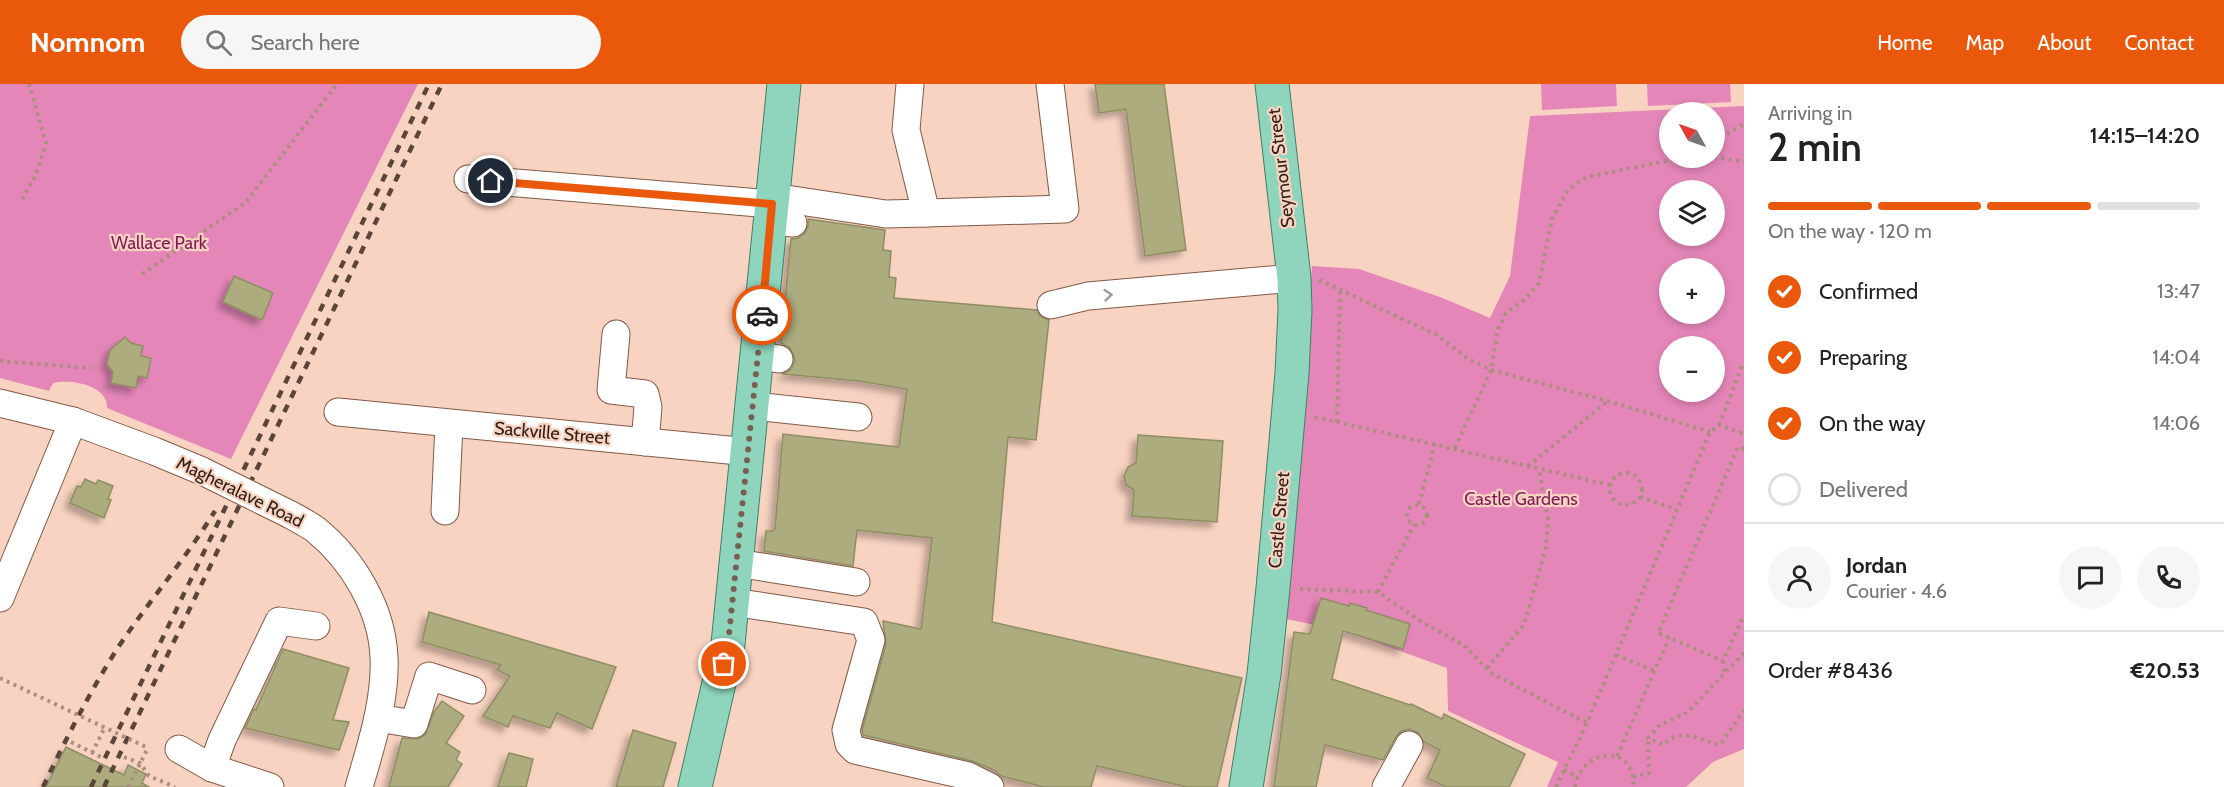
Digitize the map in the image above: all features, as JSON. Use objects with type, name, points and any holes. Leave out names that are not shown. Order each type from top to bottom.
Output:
[{"type":"main road","points":[[695,787],[728,644],[753,406],[768,358],[784,84]]},
{"type":"main road","name":"Seymour Street","points":[[1272,84],[1293,268]]},
{"type":"main road","name":"Castle Street","points":[[1246,787],[1264,674],[1273,588],[1292,373],[1295,310],[1293,268]]},
{"type":"street","points":[[910,84],[906,130],[926,213]]},
{"type":"street","points":[[468,179],[777,211],[886,214],[1065,209],[1050,84]]},
{"type":"street","points":[[1051,305],[1088,296],[1293,268]]},
{"type":"street","points":[[616,334],[611,390],[645,394],[648,407],[645,442]]},
{"type":"street","name":"Magheralave Road","points":[[0,403],[73,421],[202,471],[289,514],[316,530],[337,551],[356,575],[371,602],[384,656],[378,718],[357,784]]},
{"type":"street","points":[[753,406],[858,417]]},
{"type":"street","name":"Sackville Street","points":[[347,413],[749,452]]},
{"type":"street","points":[[0,598],[73,421]]},
{"type":"street","points":[[445,511],[449,424]]},
{"type":"street","points":[[737,563],[856,582]]},
{"type":"street","points":[[733,602],[864,622],[871,640],[846,730],[849,744],[855,750],[968,776],[990,787]]},
{"type":"street","points":[[212,768],[222,740],[279,621],[316,626]]},
{"type":"street","points":[[378,718],[414,724],[429,676],[472,690]]},
{"type":"street","points":[[1386,787],[1409,745]]},
{"type":"street","points":[[179,749],[212,768],[270,787]]},
{"type":"path","points":[[22,199],[35,177],[46,143],[29,84]]},
{"type":"path","points":[[142,274],[245,203],[337,84]]},
{"type":"path","points":[[1725,135],[1744,124]]},
{"type":"path","points":[[1725,159],[1744,162]]},
{"type":"path","points":[[1455,448],[1491,370],[1498,329],[1506,313],[1524,300],[1539,283],[1552,219],[1566,193],[1587,177],[1659,162]]},
{"type":"path","points":[[1293,268],[1437,335],[1468,359],[1491,370],[1608,401],[1710,432]]},
{"type":"path","points":[[1340,290],[1337,422],[1610,485]]},
{"type":"path","points":[[0,361],[91,368]]},
{"type":"path","points":[[1556,787],[1587,723],[1710,432],[1719,425],[1742,366]]},
{"type":"path","points":[[1528,466],[1608,401]]},
{"type":"path","points":[[1719,425],[1744,434]]},
{"type":"path","points":[[1419,504],[1435,444]]},
{"type":"path","points":[[1723,661],[1658,633],[1738,447],[1744,450]]},
{"type":"path","points":[[1487,668],[1524,625],[1546,547],[1548,519],[1539,470]]},
{"type":"path","points":[[1631,474],[1640,481],[1642,492],[1632,504],[1622,505],[1613,500],[1610,485],[1616,476],[1631,474]]},
{"type":"path","points":[[1640,497],[1677,510]]},
{"type":"path","points":[[1419,504],[1426,509],[1427,517],[1421,524],[1414,525],[1408,520],[1407,510],[1419,504]]},
{"type":"path","points":[[1378,592],[1414,525]]},
{"type":"path","points":[[1273,588],[1378,592],[1425,624],[1464,645],[1491,673],[1587,723]]},
{"type":"path","points":[[1725,674],[1723,661],[1744,615]]},
{"type":"path","points":[[1617,756],[1669,638]]},
{"type":"path","points":[[1633,777],[1649,773],[1648,738],[1660,725],[1688,712],[1744,653]]},
{"type":"path","points":[[1616,654],[1655,671]]},
{"type":"path","points":[[0,678],[148,748],[128,787]]},
{"type":"path","points":[[1648,738],[1663,745],[1676,735],[1684,735],[1720,745],[1744,710]]},
{"type":"path","points":[[92,753],[105,728]]},
{"type":"path","points":[[71,742],[101,757]]},
{"type":"path","points":[[1575,787],[1586,765],[1595,757],[1606,754],[1617,756],[1629,766],[1633,777],[1633,787]]},
{"type":"path","points":[[124,757],[140,763],[149,776],[175,787]]},
{"type":"path","points":[[1564,770],[1578,777]]},
{"type":"green space","name":"Wallace Park","points":[[0,84],[418,84],[231,459],[107,408],[102,394],[87,385],[69,382],[53,383],[49,391],[0,378]]},
{"type":"green space","points":[[1541,84],[1616,84],[1617,106],[1542,110]]},
{"type":"green space","points":[[1647,84],[1730,84],[1731,102],[1659,102],[1659,105],[1648,106]]},
{"type":"green space","name":"Castle Gardens","points":[[1744,106],[1744,749],[1713,762],[1686,787],[1547,787],[1558,762],[1448,711],[1447,668],[1345,631],[1286,619],[1312,266],[1359,269],[1440,297],[1490,318],[1510,276],[1530,116],[1659,110],[1659,168],[1725,168],[1725,107]]},
{"type":"building","points":[[1095,84],[1164,84],[1186,250],[1145,256],[1126,109],[1099,113]]},
{"type":"building","points":[[808,219],[885,230],[883,250],[891,251],[889,277],[896,278],[894,298],[1037,310],[1040,316],[1049,320],[1036,440],[1008,437],[992,622],[1242,678],[1217,787],[1187,787],[1097,766],[1091,787],[1044,787],[1001,776],[996,771],[972,761],[863,735],[862,730],[886,644],[883,621],[921,629],[932,538],[857,530],[853,566],[764,551],[766,531],[773,531],[775,528],[783,434],[899,447],[907,389],[859,381],[783,374],[791,369],[795,361],[789,347],[781,343],[791,239],[798,238],[805,233]]},
{"type":"building","points":[[234,276],[273,293],[262,320],[223,302]]},
{"type":"building","points":[[125,337],[131,343],[143,346],[141,356],[151,358],[147,378],[138,376],[136,388],[111,383],[113,372],[107,364],[110,350]]},
{"type":"building","points":[[1138,435],[1223,441],[1217,522],[1132,516],[1134,490],[1126,485],[1124,476],[1128,467],[1136,463]]},
{"type":"building","points":[[85,479],[96,484],[98,480],[113,486],[108,499],[111,500],[104,518],[70,503],[77,486],[81,487]]},
{"type":"building","points":[[1321,598],[1349,606],[1350,603],[1410,624],[1403,649],[1343,631],[1332,679],[1411,704],[1442,719],[1444,714],[1525,754],[1509,787],[1446,787],[1427,778],[1440,750],[1424,742],[1417,732],[1409,729],[1401,731],[1383,760],[1325,745],[1316,787],[1274,787],[1294,632],[1310,634]]},
{"type":"building","points":[[429,612],[616,667],[592,729],[557,713],[550,728],[513,716],[508,727],[483,716],[510,676],[497,670],[501,665],[422,642]]},
{"type":"building","points":[[283,649],[349,668],[333,720],[349,722],[339,750],[245,728],[254,709],[256,710]]},
{"type":"building","points":[[442,701],[464,716],[446,743],[460,752],[456,760],[462,764],[448,787],[389,787],[402,738],[418,739],[425,735],[434,712]]},
{"type":"building","points":[[633,730],[676,743],[663,787],[616,787]]},
{"type":"building","points":[[66,747],[124,775],[128,765],[146,774],[142,783],[149,787],[46,787]]},
{"type":"building","points":[[509,753],[533,759],[526,787],[498,787]]},
{"type":"railway","points":[[91,787],[429,84]]},
{"type":"railway","points":[[104,787],[442,84]]},
{"type":"railway","points":[[43,787],[108,663],[215,511]]},
{"type":"way so far","points":[[724,664],[728,644],[762,315]]},
{"type":"route","points":[[491,181],[772,204],[762,315]]}]
